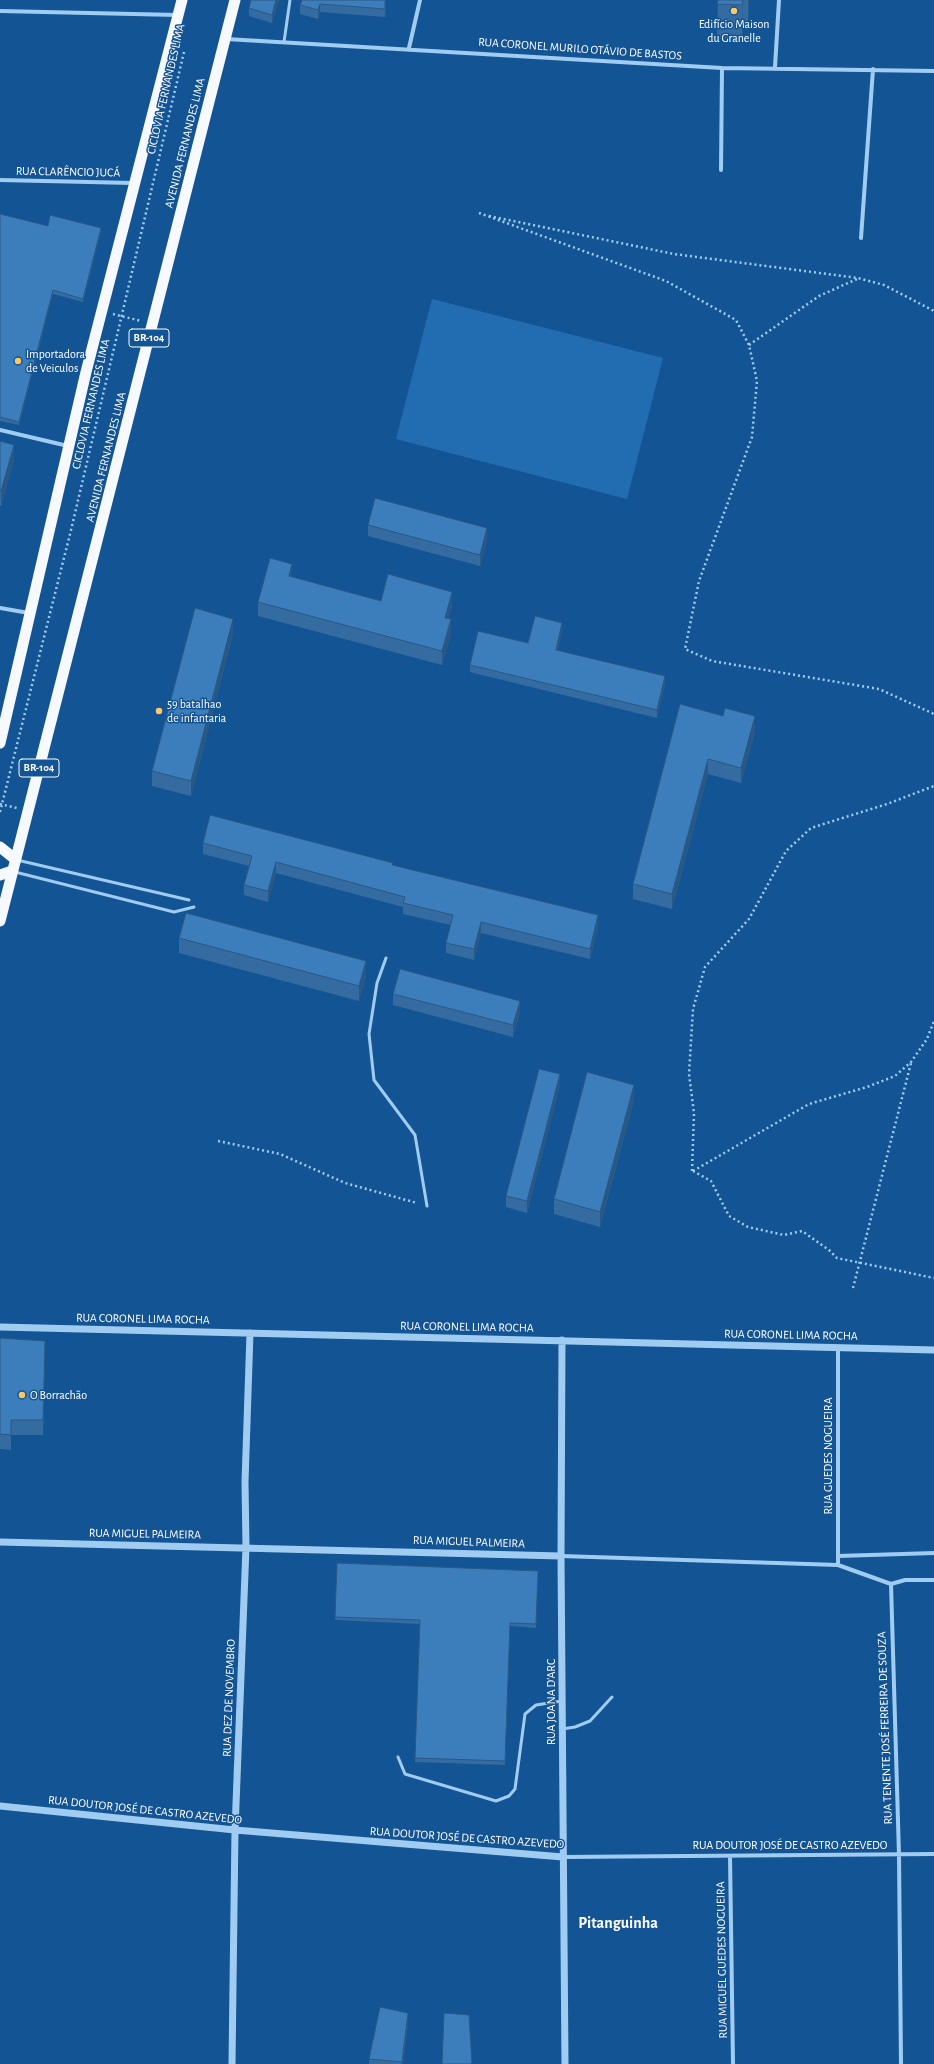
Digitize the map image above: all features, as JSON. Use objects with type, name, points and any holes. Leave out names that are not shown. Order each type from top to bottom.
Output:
[{"type":"highway","points":[[0,743],[86,372],[103,311],[182,0]]},
{"type":"highway","name":"AVENIDA FERNANDES LIMA","points":[[0,921],[235,0]]},
{"type":"highway","points":[[0,847],[15,859]]},
{"type":"highway","points":[[0,875],[12,871]]},
{"type":"street","points":[[409,48],[420,0]]},
{"type":"street","points":[[775,67],[779,0]]},
{"type":"street","points":[[0,11],[178,15]]},
{"type":"street","name":"RUA CORONEL MURILO OTÁVIO DE BASTOS","points":[[226,39],[409,48],[722,68],[775,67],[934,71]]},
{"type":"street","points":[[721,170],[722,68]]},
{"type":"street","points":[[861,238],[873,69]]},
{"type":"street","name":"RUA CLARÊNCIO JUCÁ","points":[[0,180],[135,184]]},
{"type":"street","points":[[0,430],[69,446]]},
{"type":"street","points":[[0,608],[31,614]]},
{"type":"street","name":"RUA CORONEL LIMA ROCHA","points":[[0,1327],[934,1350]]},
{"type":"street","name":"RUA DEZ DE NOVEMBRO","points":[[232,2064],[235,1830],[246,1547],[244,1482],[250,1333]]},
{"type":"street","name":"RUA JOANA D'ARC","points":[[562,1340],[561,1556],[565,2064]]},
{"type":"street","name":"RUA GUEDES NOGUEIRA","points":[[838,1347],[838,1566]]},
{"type":"street","name":"RUA MIGUEL PALMEIRA","points":[[0,1542],[561,1556],[838,1566],[891,1584]]},
{"type":"street","points":[[838,1556],[934,1553]]},
{"type":"street","points":[[891,1584],[905,1580],[934,1580]]},
{"type":"street","name":"RUA TENENTE JOSÉ FERREIRA DE SOUZA","points":[[891,1584],[899,1855],[901,2064]]},
{"type":"street","name":"RUA DOUTOR JOSÉ DE CASTRO AZEVEDO","points":[[0,1806],[235,1830],[563,1857],[934,1854]]},
{"type":"street","name":"RUA MIGUEL GUEDES NOGUEIRA","points":[[730,1856],[733,2064]]},
{"type":"lane","points":[[284,42],[290,0]]},
{"type":"lane","points":[[15,859],[189,900]]},
{"type":"lane","points":[[12,871],[174,912],[194,907]]},
{"type":"lane","points":[[386,958],[377,983],[369,1034],[374,1080],[415,1135],[427,1206]]},
{"type":"lane","points":[[562,1728],[575,1727],[590,1721],[612,1697]]},
{"type":"lane","points":[[398,1757],[405,1774],[496,1801],[509,1796],[515,1789],[526,1714],[536,1705],[562,1701]]},
{"type":"path","name":"CICLOVIA FERNANDES LIMA","points":[[0,812],[71,530],[185,46]]},
{"type":"path","points":[[934,311],[884,286],[858,278],[674,254],[479,213],[666,281],[736,320],[749,345],[757,381],[752,437],[699,581],[685,650],[712,661],[879,689],[934,714]]},
{"type":"path","points":[[749,345],[819,296],[858,278]]},
{"type":"path","points":[[103,311],[153,324]]},
{"type":"path","points":[[692,1171],[694,1113],[688,1074],[693,1009],[704,967],[749,919],[786,851],[811,828],[887,804],[934,786]]},
{"type":"path","points":[[692,1171],[809,1104],[867,1087],[895,1076],[911,1062],[927,1039],[934,1021]]},
{"type":"path","points":[[853,1288],[911,1062]]},
{"type":"path","points":[[218,1140],[280,1154],[345,1182],[427,1206]]},
{"type":"path","points":[[692,1171],[711,1181],[728,1216],[748,1227],[784,1235],[802,1231],[829,1250],[837,1258],[860,1264],[934,1278]]},
{"type":"shaded area","points":[[432,299],[663,358],[627,499],[396,439]]},
{"type":"building","points":[[251,0],[276,0],[272,15],[249,8]]},
{"type":"building","points":[[302,0],[385,0],[385,9],[320,4],[318,10],[300,5]]},
{"type":"building","points":[[718,0],[743,0],[742,5],[717,4]]},
{"type":"building","name":"Importadora de Veiculos","points":[[0,214],[48,226],[50,215],[101,228],[83,299],[53,290],[19,422],[0,417]]},
{"type":"building","points":[[0,441],[14,445],[1,491],[0,491]]},
{"type":"building","points":[[375,498],[487,528],[480,555],[368,525]]},
{"type":"building","points":[[270,558],[292,564],[289,576],[381,601],[388,574],[452,592],[445,618],[451,619],[442,651],[258,602]]},
{"type":"building","points":[[195,608],[233,619],[191,781],[152,771]]},
{"type":"building","points":[[535,616],[562,623],[556,650],[665,676],[657,710],[470,665],[478,631],[528,643]]},
{"type":"building","points":[[680,704],[723,716],[725,708],[755,716],[741,768],[708,759],[672,894],[633,884]]},
{"type":"building","points":[[210,815],[393,863],[392,865],[598,915],[590,949],[481,922],[474,949],[446,943],[453,915],[403,903],[405,897],[276,862],[268,891],[244,885],[252,856],[203,843]]},
{"type":"building","points":[[186,913],[366,961],[359,986],[179,938]]},
{"type":"building","points":[[400,969],[520,1001],[513,1025],[393,994]]},
{"type":"building","points":[[539,1069],[560,1074],[527,1201],[506,1196]]},
{"type":"building","points":[[587,1072],[634,1085],[600,1212],[554,1199]]},
{"type":"building","name":"O Borrachão","points":[[0,1338],[45,1341],[43,1420],[11,1420],[11,1435],[0,1434]]},
{"type":"building","points":[[337,1563],[538,1571],[536,1624],[510,1623],[505,1761],[415,1758],[420,1620],[335,1617]]},
{"type":"building","points":[[380,2007],[408,2013],[402,2062],[369,2059]]},
{"type":"building","points":[[444,2013],[469,2015],[472,2064],[442,2064]]},
{"type":"place","name":"Edifício Maison du Granelle","points":[[734,11]]},
{"type":"place","name":"Importadora de Veiculos","points":[[18,361]]},
{"type":"place","name":"59 batalhao de infantaria","points":[[159,711]]},
{"type":"place","name":"O Borrachão","points":[[22,1395]]},
{"type":"district","name":"Pitanguinha","points":[[618,1923]]}]
